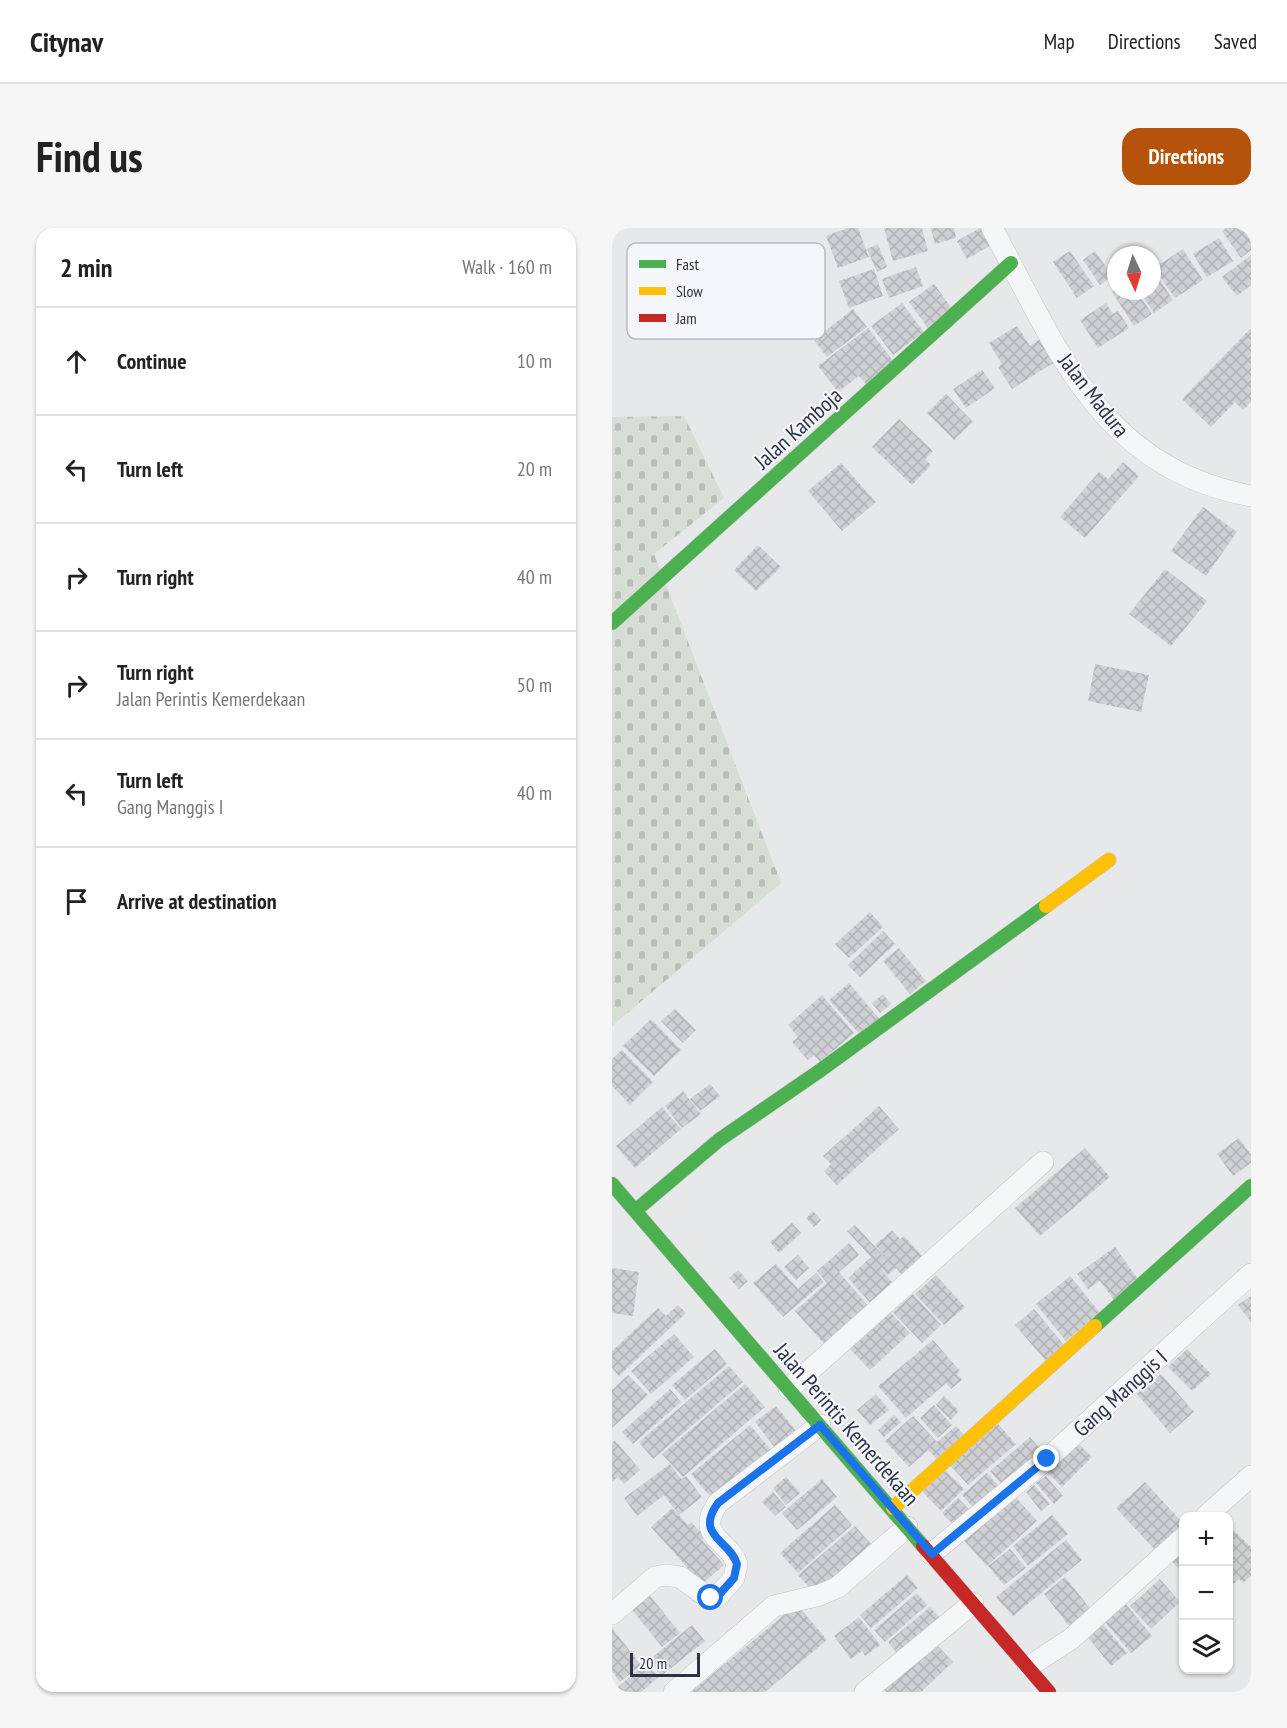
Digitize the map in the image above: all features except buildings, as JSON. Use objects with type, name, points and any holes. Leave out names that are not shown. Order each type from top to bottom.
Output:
[{"type":"street","name":"Jalan Madura","points":[[992,228],[1046,331],[1077,379],[1121,433],[1151,459],[1192,479],[1251,496]]},
{"type":"street","name":"Jalan Kamboja","points":[[612,623],[1011,263]]},
{"type":"street","points":[[635,1211],[719,1140],[818,1072],[1109,860]]},
{"type":"street","points":[[789,1389],[1043,1162]]},
{"type":"street","name":"Jalan Perintis Kemerdekaan","points":[[612,1184],[893,1508],[1048,1692]]},
{"type":"street","points":[[893,1508],[1251,1186]]},
{"type":"street","name":"Gang Manggis I","points":[[932,1554],[1047,1459],[1251,1274]]},
{"type":"street","points":[[612,1614],[655,1577],[666,1575],[680,1577],[706,1596],[717,1597],[734,1578],[737,1564],[714,1539],[710,1518],[713,1509],[820,1425]]},
{"type":"street","points":[[1210,1512],[1251,1476]]},
{"type":"street","points":[[674,1692],[774,1606],[820,1595],[838,1587],[907,1527]]},
{"type":"street","points":[[1028,1667],[1071,1639],[1179,1542]]},
{"type":"street","points":[[865,1692],[973,1603]]},
{"type":"green space","points":[[684,416],[724,498],[654,554],[781,883],[612,1026],[612,417]]},
{"type":"traffic: fast","points":[[612,623],[1011,263]]},
{"type":"traffic: fast","points":[[635,1211],[719,1140],[818,1072],[1046,906]]},
{"type":"traffic: fast","points":[[612,1184],[923,1546]]},
{"type":"traffic: fast","points":[[1095,1326],[1251,1186]]},
{"type":"traffic: slow","points":[[1046,906],[1109,860]]},
{"type":"traffic: slow","points":[[893,1508],[1095,1326]]},
{"type":"traffic: jam","points":[[923,1546],[1049,1692]]},
{"type":"route","points":[[711,1598],[717,1597],[734,1578],[737,1564],[736,1560],[714,1539],[710,1518],[713,1509],[820,1425],[932,1554],[1047,1459]]}]
